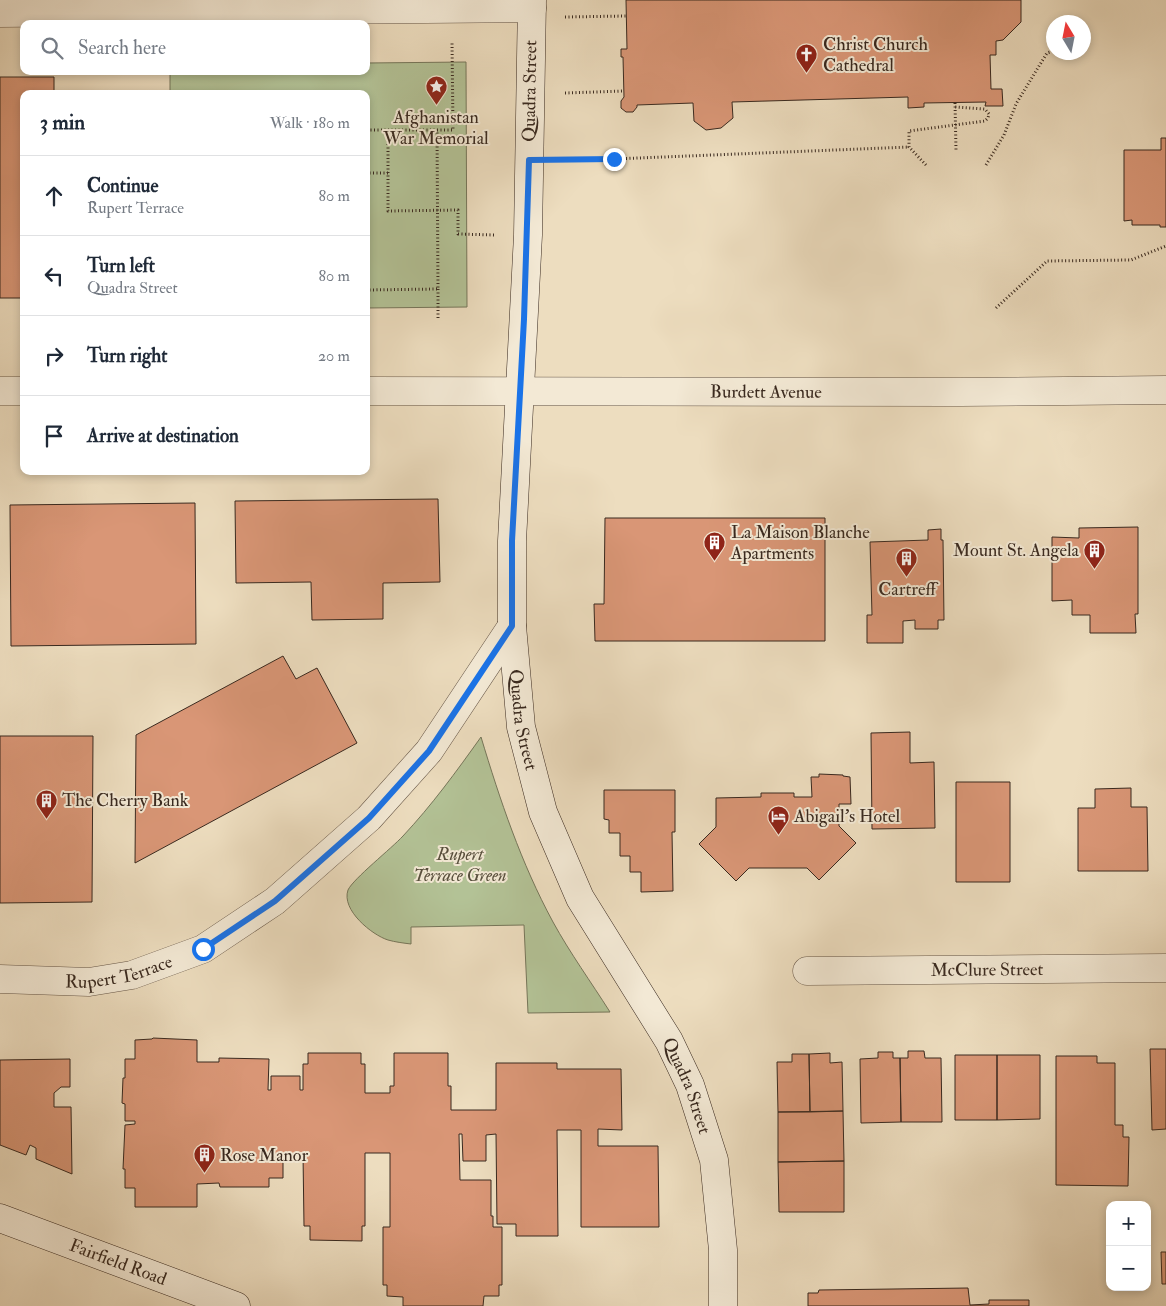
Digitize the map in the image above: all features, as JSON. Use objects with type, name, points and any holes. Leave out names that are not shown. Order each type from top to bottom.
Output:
[{"type":"street","points":[[0,13],[452,8],[532,4]]},
{"type":"street","name":"Quadra Street","points":[[532,4],[528,235],[512,541],[512,626],[521,727],[543,812],[580,898],[669,1041],[690,1085],[714,1160],[723,1250],[723,1306]]},
{"type":"street","name":"Burdett Avenue","points":[[370,391],[960,392],[1166,390]]},
{"type":"street","points":[[0,391],[20,391]]},
{"type":"street","name":"Rupert Terrace","points":[[0,979],[89,982],[132,975],[203,949],[275,901],[369,818],[429,751],[512,626]]},
{"type":"street","name":"McClure Street","points":[[807,971],[1166,968]]},
{"type":"street","name":"Fairfield Road","points":[[0,1218],[236,1306]]},
{"type":"path","points":[[370,130],[453,130],[452,8]]},
{"type":"path","points":[[598,17],[626,16]]},
{"type":"path","points":[[986,164],[1004,136],[1016,104],[1046,55]]},
{"type":"path","points":[[593,92],[624,91]]},
{"type":"path","points":[[926,165],[909,146],[909,131],[956,124],[985,120],[989,114],[985,109],[955,105],[956,124],[956,150]]},
{"type":"path","points":[[388,130],[388,211],[458,210],[458,234],[528,235]]},
{"type":"path","points":[[437,130],[438,319]]},
{"type":"path","points":[[529,160],[614,159],[909,146]]},
{"type":"path","points":[[370,173],[388,173]]},
{"type":"path","points":[[996,308],[1047,261],[1131,260],[1166,246]]},
{"type":"path","points":[[370,290],[438,289]]},
{"type":"green space","points":[[466,62],[467,307],[370,308],[370,90],[170,90],[170,75],[370,75],[370,63]]},
{"type":"green space","name":"Rupert Terrace Green","points":[[481,737],[512,831],[541,900],[566,945],[610,1012],[528,1013],[524,925],[411,927],[411,944],[388,940],[374,933],[359,921],[349,906],[347,898],[351,885],[414,824],[444,788]]},
{"type":"building","name":"Christ Church Cathedral","points":[[626,0],[1021,0],[1021,22],[1003,40],[996,41],[996,55],[990,55],[991,89],[1002,89],[1003,106],[985,106],[986,102],[924,103],[924,107],[908,108],[908,97],[732,102],[733,118],[721,128],[706,130],[694,121],[693,103],[637,105],[633,112],[626,112],[621,108],[621,101],[624,97],[621,49],[627,49]]},
{"type":"building","points":[[0,77],[54,77],[54,90],[20,90],[20,298],[0,298]]},
{"type":"building","points":[[1161,138],[1166,138],[1166,227],[1160,227],[1160,225],[1132,225],[1132,220],[1124,221],[1124,150],[1161,150]]},
{"type":"building","points":[[438,499],[440,582],[383,583],[383,619],[312,620],[311,582],[236,583],[235,501]]},
{"type":"building","points":[[195,503],[196,644],[11,646],[10,505]]},
{"type":"building","name":"La Maison Blanche Apartments","points":[[605,518],[825,518],[825,641],[595,641],[594,604],[604,604]]},
{"type":"building","name":"Mount St. Angela","points":[[1138,527],[1138,614],[1135,614],[1136,633],[1090,633],[1090,615],[1072,615],[1072,600],[1052,601],[1052,537],[1079,538],[1079,528]]},
{"type":"building","name":"Cartreff","points":[[941,529],[941,540],[943,540],[944,620],[938,620],[938,629],[915,629],[915,620],[903,621],[903,643],[867,643],[867,615],[872,615],[870,542],[928,540],[928,530]]},
{"type":"building","points":[[283,656],[296,679],[317,668],[357,743],[135,863],[136,735]]},
{"type":"building","points":[[910,732],[910,763],[934,762],[935,828],[872,829],[871,733]]},
{"type":"building","name":"The Cherry Bank","points":[[0,736],[93,736],[92,902],[0,903]]},
{"type":"building","name":"Abigail's Hotel","points":[[819,774],[850,777],[851,804],[839,804],[839,826],[856,843],[819,880],[807,868],[749,868],[736,881],[699,844],[716,827],[716,798],[761,797],[761,793],[794,793],[794,797],[812,797],[811,777],[819,777]]},
{"type":"building","points":[[956,782],[1010,782],[1010,882],[956,882]]},
{"type":"building","points":[[1131,788],[1131,807],[1147,807],[1148,871],[1078,871],[1078,808],[1095,808],[1095,789]]},
{"type":"building","points":[[604,790],[675,790],[675,832],[672,832],[673,891],[641,892],[641,872],[630,872],[630,856],[620,856],[620,833],[609,833],[609,820],[604,819]]},
{"type":"building","name":"Rose Manor","points":[[153,1038],[197,1040],[197,1062],[219,1062],[219,1058],[269,1059],[268,1090],[271,1090],[271,1076],[300,1076],[300,1090],[303,1090],[303,1064],[308,1064],[308,1053],[361,1053],[361,1064],[365,1064],[365,1093],[390,1093],[390,1086],[394,1086],[394,1053],[448,1053],[448,1086],[451,1086],[451,1110],[496,1110],[496,1063],[557,1063],[557,1069],[621,1069],[622,1130],[598,1129],[598,1146],[658,1146],[659,1227],[581,1227],[581,1130],[557,1130],[558,1236],[516,1236],[516,1224],[497,1224],[496,1134],[486,1135],[486,1161],[463,1161],[462,1134],[459,1134],[460,1180],[491,1180],[491,1216],[493,1216],[493,1227],[502,1227],[502,1285],[499,1285],[499,1296],[484,1296],[483,1306],[403,1306],[403,1297],[387,1296],[387,1285],[383,1285],[383,1227],[390,1227],[390,1153],[365,1153],[365,1226],[362,1226],[362,1241],[310,1240],[310,1226],[304,1226],[303,1154],[283,1153],[283,1178],[269,1178],[269,1187],[220,1187],[219,1183],[197,1184],[197,1207],[135,1207],[135,1188],[125,1188],[125,1169],[123,1169],[125,1125],[135,1124],[135,1121],[125,1121],[125,1104],[122,1103],[125,1059],[135,1059],[135,1040]]},
{"type":"building","points":[[1150,1049],[1166,1049],[1166,1129],[1152,1130]]},
{"type":"building","points":[[908,1051],[924,1051],[925,1058],[941,1058],[942,1122],[901,1122],[900,1058],[908,1058]]},
{"type":"building","points":[[878,1052],[893,1052],[893,1058],[900,1058],[901,1122],[861,1123],[860,1059],[878,1058]]},
{"type":"building","points":[[830,1053],[830,1063],[842,1062],[843,1111],[810,1112],[809,1054]]},
{"type":"building","points":[[792,1054],[809,1054],[810,1112],[778,1112],[777,1062],[792,1062]]},
{"type":"building","points":[[955,1055],[997,1055],[997,1120],[955,1120]]},
{"type":"building","points":[[997,1055],[1040,1055],[1040,1119],[997,1120]]},
{"type":"building","points":[[1056,1056],[1097,1056],[1097,1063],[1115,1063],[1115,1125],[1123,1125],[1123,1137],[1129,1137],[1128,1186],[1056,1185]]},
{"type":"building","points":[[70,1059],[70,1087],[61,1087],[54,1093],[54,1107],[71,1107],[72,1174],[36,1159],[36,1148],[30,1145],[26,1155],[0,1145],[0,1060]]},
{"type":"building","points":[[843,1111],[844,1161],[778,1162],[778,1112]]},
{"type":"building","points":[[844,1161],[844,1212],[779,1212],[778,1162]]},
{"type":"building","points":[[1161,1252],[1166,1252],[1166,1284],[1162,1284]]},
{"type":"building","points":[[968,1288],[970,1305],[989,1304],[989,1300],[1029,1300],[1029,1306],[808,1306],[808,1293],[818,1293],[819,1290]]},
{"type":"place","name":"Christ Church Cathedral","points":[[807,73]]},
{"type":"place","name":"Afghanistan War Memorial","points":[[436,106]]},
{"type":"place","name":"La Maison Blanche Apartments","points":[[715,561]]},
{"type":"place","name":"Mount St. Angela","points":[[1095,569]]},
{"type":"place","name":"Cartreff","points":[[907,578]]},
{"type":"place","name":"The Cherry Bank","points":[[46,819]]},
{"type":"place","name":"Abigail's Hotel","points":[[778,835]]},
{"type":"place","name":"Rose Manor","points":[[204,1174]]},
{"type":"route","points":[[203,949],[275,901],[369,818],[429,751],[512,626],[512,541],[528,235],[529,160],[614,159]]}]
